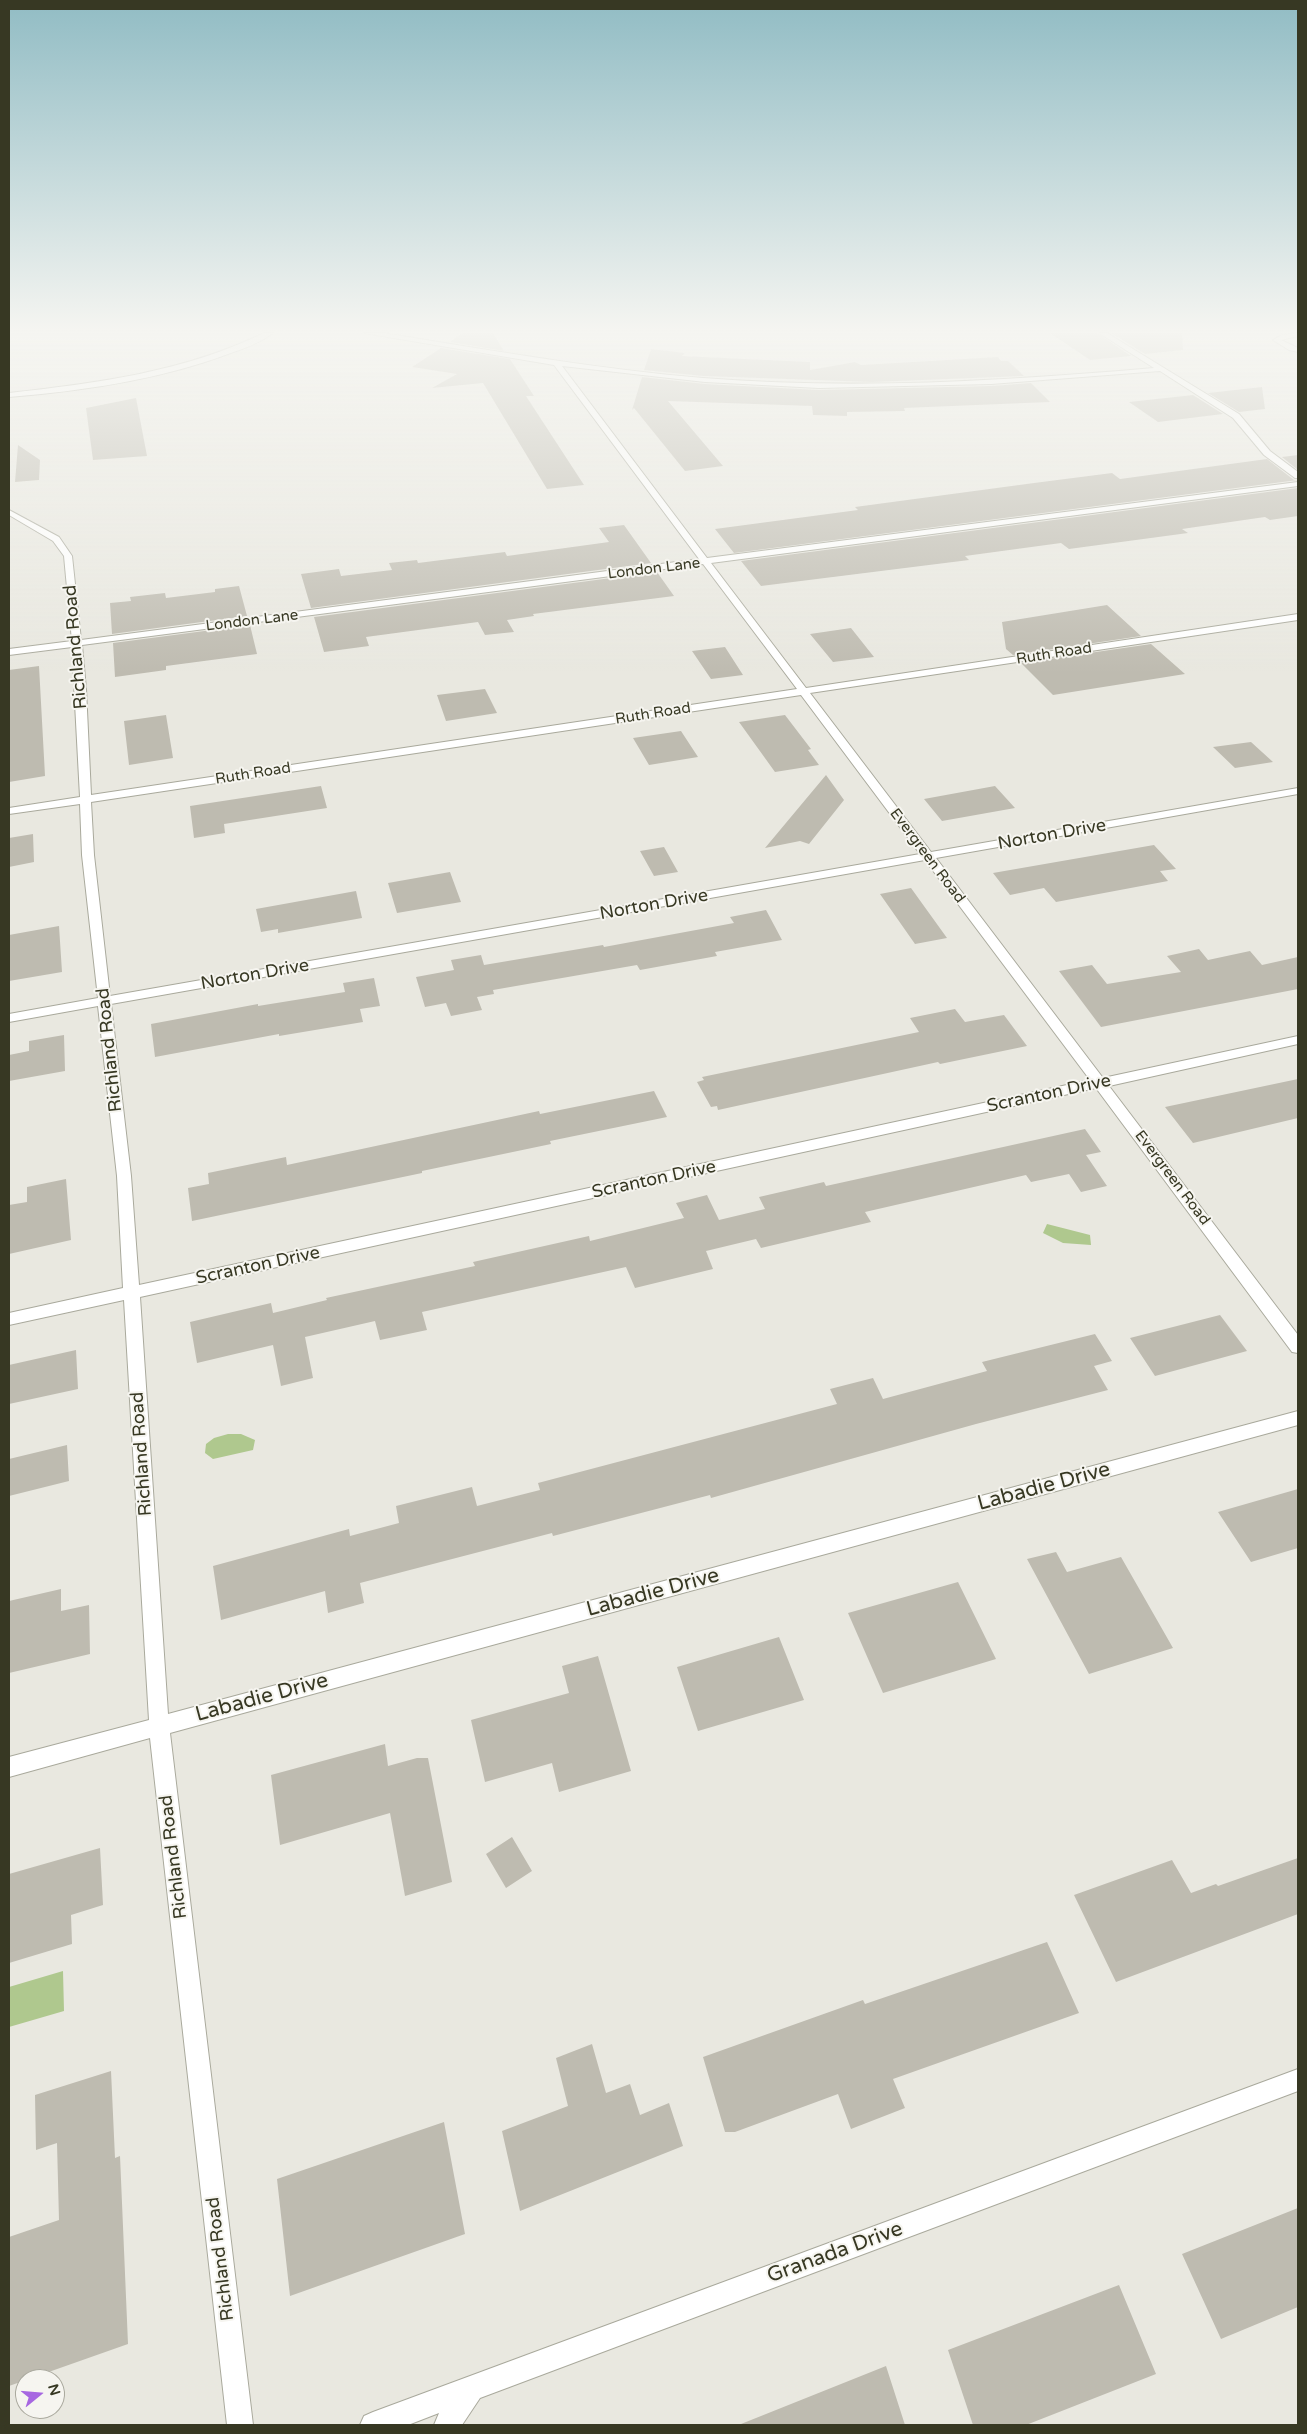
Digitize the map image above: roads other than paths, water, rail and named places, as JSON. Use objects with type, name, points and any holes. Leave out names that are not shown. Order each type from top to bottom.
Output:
[{"type":"street","name":"Evergreen Road","points":[[619,447],[802,692],[1102,1083],[1298,1347]]},
{"type":"street","points":[[1262,447],[1267,453],[1298,476]]},
{"type":"street","name":"London Lane","points":[[9,652],[1298,484]]},
{"type":"street","name":"Richland Road","points":[[9,512],[56,539],[65,548],[68,556],[75,644],[81,689],[88,855],[124,1176],[158,1726],[240,2425]]},
{"type":"street","name":"Ruth Road","points":[[9,811],[1298,617]]},
{"type":"street","name":"Norton Drive","points":[[9,1018],[1298,792]]},
{"type":"street","name":"Scranton Drive","points":[[9,1319],[1298,1040]]},
{"type":"street","name":"Labadie Drive","points":[[9,1767],[1298,1418]]},
{"type":"street","name":"Granada Drive","points":[[372,2425],[1298,2080]]},
{"type":"street","points":[[447,2425],[471,2388]]}]
